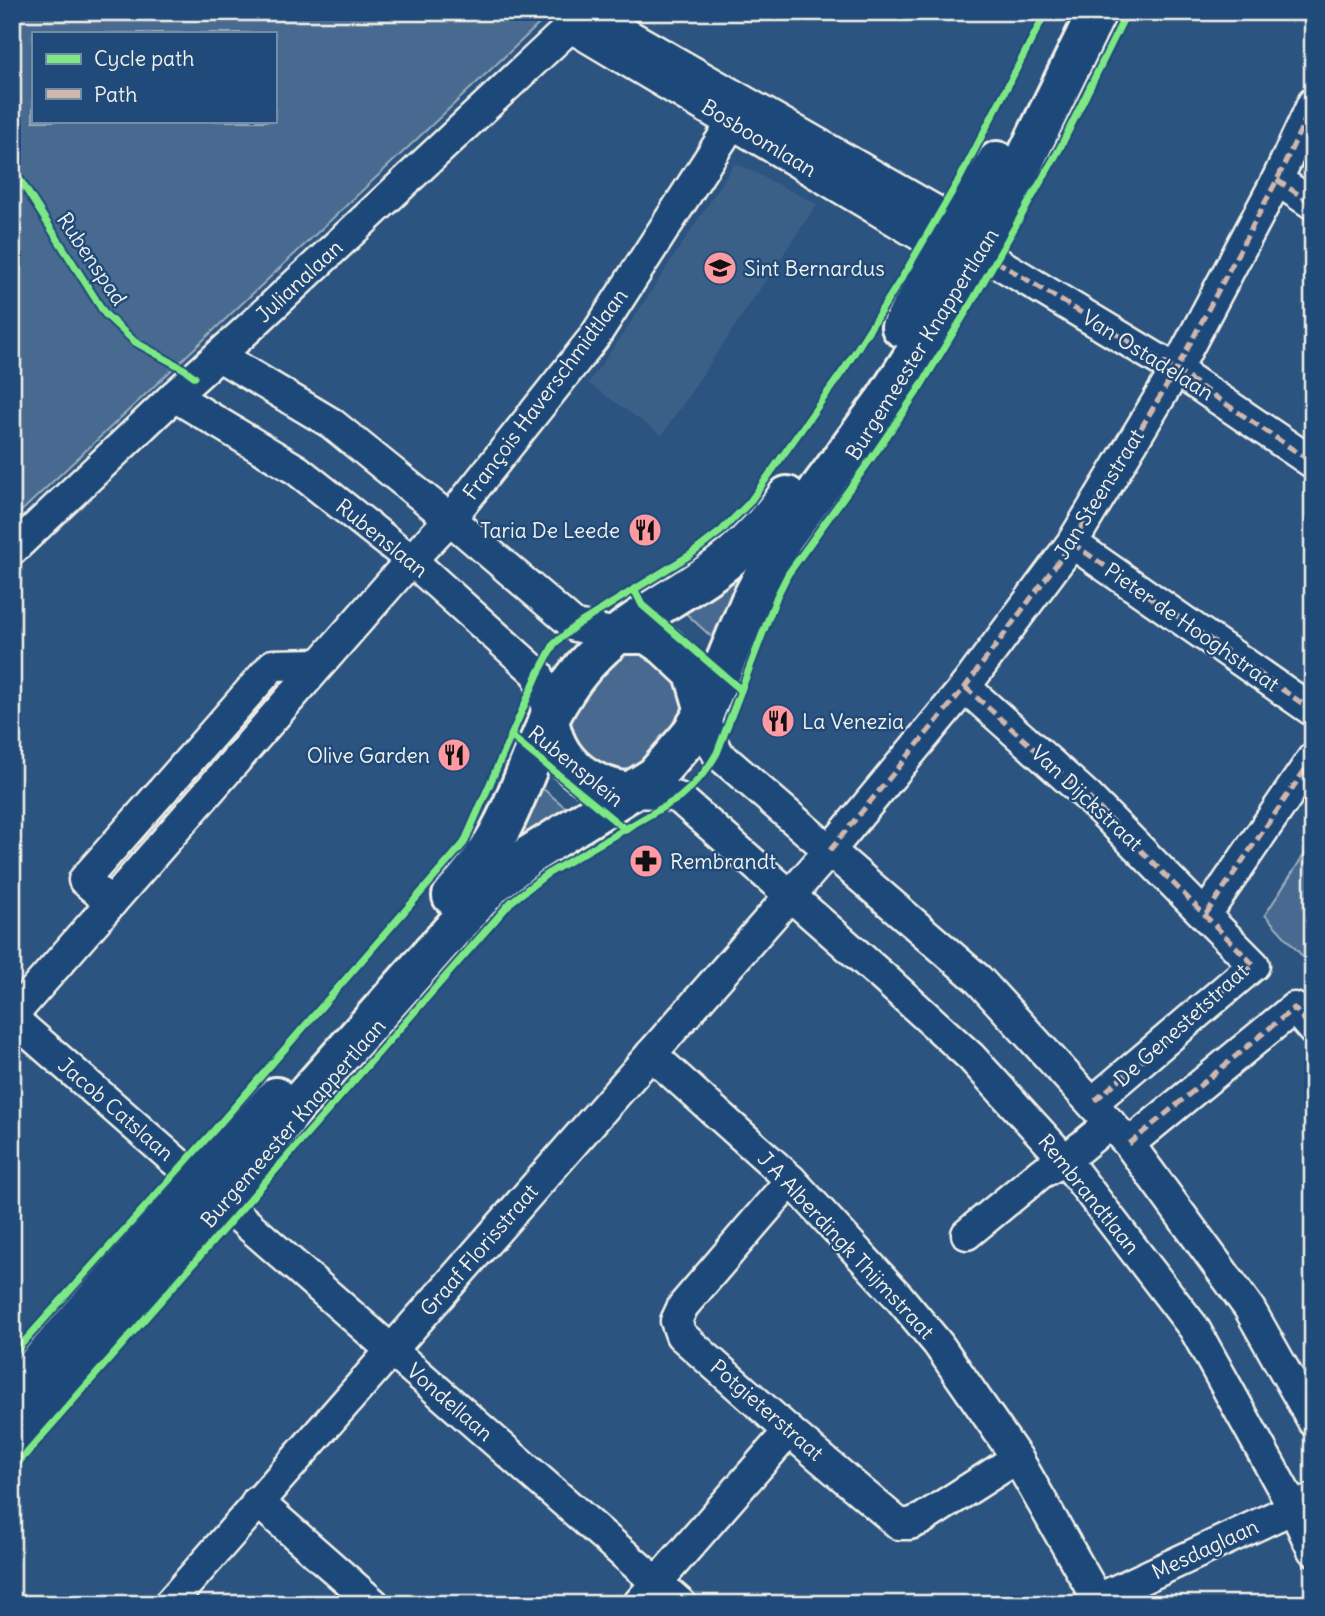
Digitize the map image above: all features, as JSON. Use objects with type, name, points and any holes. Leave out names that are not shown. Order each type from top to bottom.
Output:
[{"type":"main road","name":"Burgemeester Knappertlaan","points":[[705,711],[750,602],[783,538],[886,400],[1076,12]]},
{"type":"main road","name":"Burgemeester Knappertlaan","points":[[618,634],[718,567],[754,536],[774,513],[865,387],[962,242],[1097,12]]},
{"type":"main road","points":[[618,634],[647,635],[665,646],[694,673],[705,711]]},
{"type":"main road","name":"Rubensplein","points":[[618,634],[600,649],[569,683],[549,718],[551,735],[567,761],[594,783],[630,792],[655,776],[678,752],[705,711]]},
{"type":"main road","name":"Burgemeester Knappertlaan","points":[[12,1436],[210,1192],[233,1142],[275,1099],[489,851],[549,718]]},
{"type":"main road","name":"Burgemeester Knappertlaan","points":[[12,1394],[210,1192],[254,1161],[295,1107],[493,884],[531,854],[630,792]]},
{"type":"street","name":"Bosboomlaan","points":[[582,17],[740,113],[962,242]]},
{"type":"street","name":"Julianalaan","points":[[12,550],[582,17]]},
{"type":"street","name":"Jan Steenstraat","points":[[830,850],[965,687],[1072,543],[1176,370],[1277,180],[1313,103]]},
{"type":"street","name":"François Haverschmidtlaan","points":[[12,1017],[111,903],[84,880],[273,665],[319,664],[450,519],[595,336],[740,113]]},
{"type":"street","points":[[1277,180],[1313,204]]},
{"type":"street","name":"Van Ostadelaan","points":[[962,242],[1176,370],[1313,463]]},
{"type":"street","points":[[219,356],[331,423],[450,519],[575,626],[618,634]]},
{"type":"street","name":"Rubenslaan","points":[[174,396],[298,470],[411,560],[538,674],[549,718]]},
{"type":"street","name":"Pieter de Hooghstraat","points":[[1072,543],[1313,711]]},
{"type":"street","name":"Van Dijckstraat","points":[[965,687],[1088,797],[1206,914]]},
{"type":"street","points":[[705,711],[709,735],[718,753],[978,979],[1110,1123],[1249,1308],[1313,1421]]},
{"type":"street","points":[[1206,914],[1313,758]]},
{"type":"street","name":"Rembrandtlaan","points":[[630,792],[658,793],[679,798],[971,1057],[1065,1160],[1194,1328],[1303,1503],[1313,1550]]},
{"type":"street","points":[[790,897],[830,850]]},
{"type":"street","name":"Graaf Florisstraat","points":[[169,1604],[790,897]]},
{"type":"street","name":"De Genestetstraat","points":[[1110,1123],[1254,965],[1206,914]]},
{"type":"street","name":"De Genestetstraat","points":[[967,1234],[1041,1173],[1065,1160],[1110,1123],[1294,1008],[1313,1030]]},
{"type":"street","name":"Jacob Catslaan","points":[[12,1017],[210,1192]]},
{"type":"street","name":"J A Alberdingk Thijmstraat","points":[[651,1054],[792,1181],[898,1296],[938,1344],[1017,1458],[1097,1602]]},
{"type":"street","name":"Potgieterstraat","points":[[792,1181],[682,1306],[676,1321],[681,1335],[899,1524],[910,1524],[922,1518],[1017,1458]]},
{"type":"street","name":"Vondellaan","points":[[210,1192],[391,1350],[648,1593],[681,1604]]},
{"type":"street","points":[[648,1593],[789,1431]]},
{"type":"street","points":[[257,1501],[374,1604]]},
{"type":"street","name":"Mesdaglaan","points":[[1097,1602],[1303,1503]]},
{"type":"shaded area","points":[[16,12],[552,12],[12,520],[12,16]]},
{"type":"shaded area","name":"Sint Bernardus","points":[[735,163],[817,204],[662,435],[588,383],[624,333]]},
{"type":"shaded area","points":[[743,572],[716,641],[681,609]]},
{"type":"shaded area","points":[[625,644],[685,675],[692,711],[624,781],[570,752],[564,705]]},
{"type":"shaded area","points":[[536,783],[571,812],[513,850]]},
{"type":"shaded area","points":[[1313,841],[1313,968],[1265,915]]},
{"type":"marked path","points":[[830,850],[965,687],[1072,543],[1176,370],[1277,180],[1313,103]]},
{"type":"marked path","points":[[1277,180],[1313,204]]},
{"type":"marked path","points":[[996,261],[1176,370],[1313,463]]},
{"type":"marked path","points":[[1072,543],[1313,711]]},
{"type":"marked path","points":[[965,687],[1088,797],[1254,965],[1092,1103]]},
{"type":"marked path","points":[[1206,914],[1313,758]]},
{"type":"marked path","points":[[1129,1144],[1294,1008],[1313,1030]]},
{"type":"cycle path","points":[[12,1355],[216,1128],[464,843],[538,674],[554,644],[575,626],[690,555],[721,531],[749,503],[845,368],[906,271],[960,178],[1046,12]]},
{"type":"cycle path","points":[[12,1470],[511,902],[547,874],[679,798],[705,772],[717,753],[777,596],[788,574],[917,392],[969,307],[1060,148],[1127,12]]},
{"type":"cycle path","name":"Rubenspad","points":[[12,167],[105,314],[135,342],[195,377]]},
{"type":"cycle path","points":[[634,589],[642,605],[741,690]]},
{"type":"cycle path","points":[[511,736],[626,830]]},
{"type":"place","name":"Sint Bernardus","points":[[720,268]]},
{"type":"place","name":"Taria De Leede","points":[[645,530]]},
{"type":"place","name":"La Venezia","points":[[778,721]]},
{"type":"place","name":"Olive Garden","points":[[454,755]]},
{"type":"place","name":"Rembrandt","points":[[646,861]]}]
